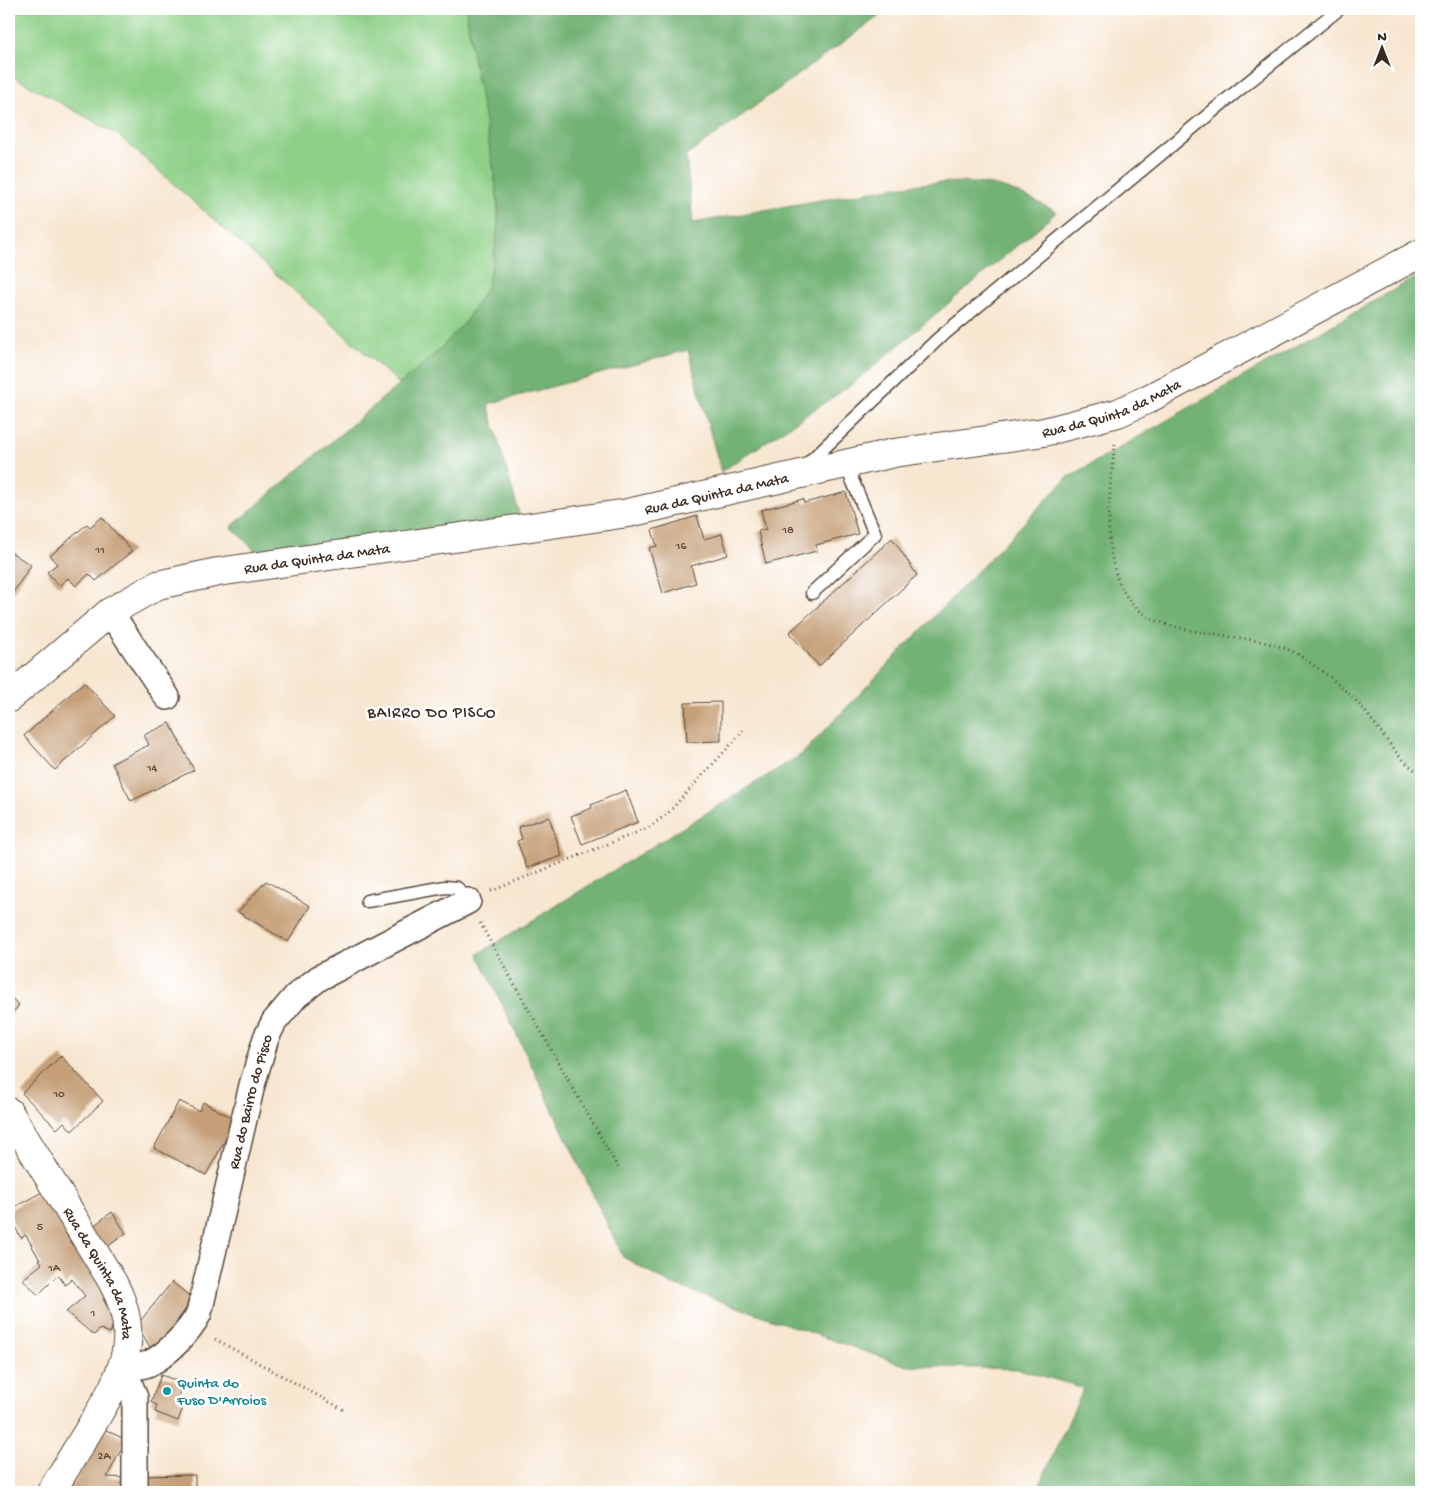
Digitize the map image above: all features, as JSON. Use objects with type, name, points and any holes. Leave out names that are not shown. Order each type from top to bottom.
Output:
[{"type":"street","name":"Rua da Quinta da Mata","points":[[9,698],[110,612],[158,585],[218,572],[628,513],[756,486],[797,474],[894,453],[1020,437],[1093,421],[1118,413],[1421,253]]},
{"type":"street","points":[[110,612],[167,697]]},
{"type":"street","name":"Rua do Bairro do Pisco","points":[[123,1366],[134,1367],[150,1363],[191,1326],[204,1297],[252,1086],[266,1038],[274,1022],[296,996],[319,978],[468,901]]},
{"type":"street","name":"Rua da Quinta da Mata","points":[[9,1112],[118,1292],[128,1321],[128,1336],[123,1366],[108,1399],[51,1492]]},
{"type":"street","points":[[123,1366],[136,1398],[135,1492]]},
{"type":"lane","points":[[797,474],[938,339],[1217,107],[1339,9]]},
{"type":"lane","points":[[812,593],[875,534],[845,463]]},
{"type":"lane","points":[[367,901],[451,887],[456,888],[468,901]]},
{"type":"path","points":[[1118,413],[1110,494],[1109,534],[1112,564],[1122,588],[1137,609],[1157,621],[1261,642],[1295,652],[1328,675],[1351,696],[1372,719],[1388,744],[1412,768],[1421,774]]},
{"type":"path","points":[[618,1168],[468,901],[648,828],[677,804],[746,728]]},
{"type":"path","points":[[191,1326],[346,1411]]},
{"type":"green space","points":[[9,9],[466,9],[497,198],[497,242],[494,264],[480,301],[450,340],[401,385],[118,135],[9,74]]},
{"type":"green space","points":[[466,9],[889,9],[686,156],[693,223],[894,187],[949,182],[968,182],[1005,188],[1057,212],[854,383],[721,472],[688,350],[488,404],[520,517],[256,552],[231,527],[436,353],[465,322],[487,286],[495,250],[499,212],[494,171]]},
{"type":"green space","points":[[1421,274],[1421,1492],[1036,1492],[1084,1388],[1018,1369],[907,1366],[671,1284],[623,1257],[478,954],[802,754],[1067,478]]},
{"type":"building","points":[[846,492],[858,534],[816,545],[817,551],[766,564],[758,531],[766,529],[761,510],[803,499],[804,503]]},
{"type":"building","points":[[697,516],[704,539],[722,534],[728,555],[691,566],[696,583],[663,593],[649,548],[657,546],[652,530]]},
{"type":"building","points":[[102,517],[132,551],[96,581],[89,574],[76,586],[68,578],[59,586],[47,572],[57,564],[50,556],[87,524],[90,527]]},
{"type":"building","points":[[892,538],[917,575],[819,666],[789,633]]},
{"type":"building","points":[[9,551],[31,565],[9,599]]},
{"type":"building","points":[[84,682],[115,716],[55,770],[24,736]]},
{"type":"building","points":[[721,702],[721,741],[687,742],[685,703]]},
{"type":"building","points":[[170,723],[194,770],[131,801],[112,763],[149,745],[144,735]]},
{"type":"building","points":[[626,790],[638,822],[582,844],[571,816],[592,808],[591,805]]},
{"type":"building","points":[[549,817],[562,856],[527,868],[517,841],[522,839],[518,827]]},
{"type":"building","points":[[266,881],[310,906],[288,942],[238,912]]},
{"type":"building","points":[[9,996],[19,1005],[9,1017]]},
{"type":"building","points":[[61,1056],[103,1101],[72,1131],[64,1122],[57,1129],[22,1093]]},
{"type":"building","points":[[179,1101],[199,1111],[203,1102],[236,1120],[206,1175],[154,1148]]},
{"type":"building","points":[[44,1191],[70,1241],[108,1295],[103,1299],[115,1320],[110,1333],[100,1329],[94,1335],[66,1312],[85,1296],[72,1279],[65,1285],[58,1275],[38,1295],[23,1279],[42,1264],[26,1235],[21,1238],[9,1215],[9,1210]]},
{"type":"building","points":[[112,1212],[126,1233],[100,1252],[85,1232]]},
{"type":"building","points":[[172,1282],[193,1299],[177,1321],[181,1328],[154,1354],[137,1325]]},
{"type":"building","name":"Quinta do Fuso D'Arroios","points":[[161,1375],[183,1383],[177,1399],[185,1402],[178,1421],[155,1412],[157,1405],[151,1402]]},
{"type":"building","points":[[102,1428],[126,1440],[107,1477],[129,1478],[129,1492],[69,1492]]},
{"type":"building","points":[[195,1475],[195,1492],[139,1492],[139,1476]]},
{"type":"place","name":"Quinta do Fuso D'Arroios","points":[[167,1391]]},
{"type":"district","name":"BAIRRO DO PISCO","points":[[432,711]]}]
